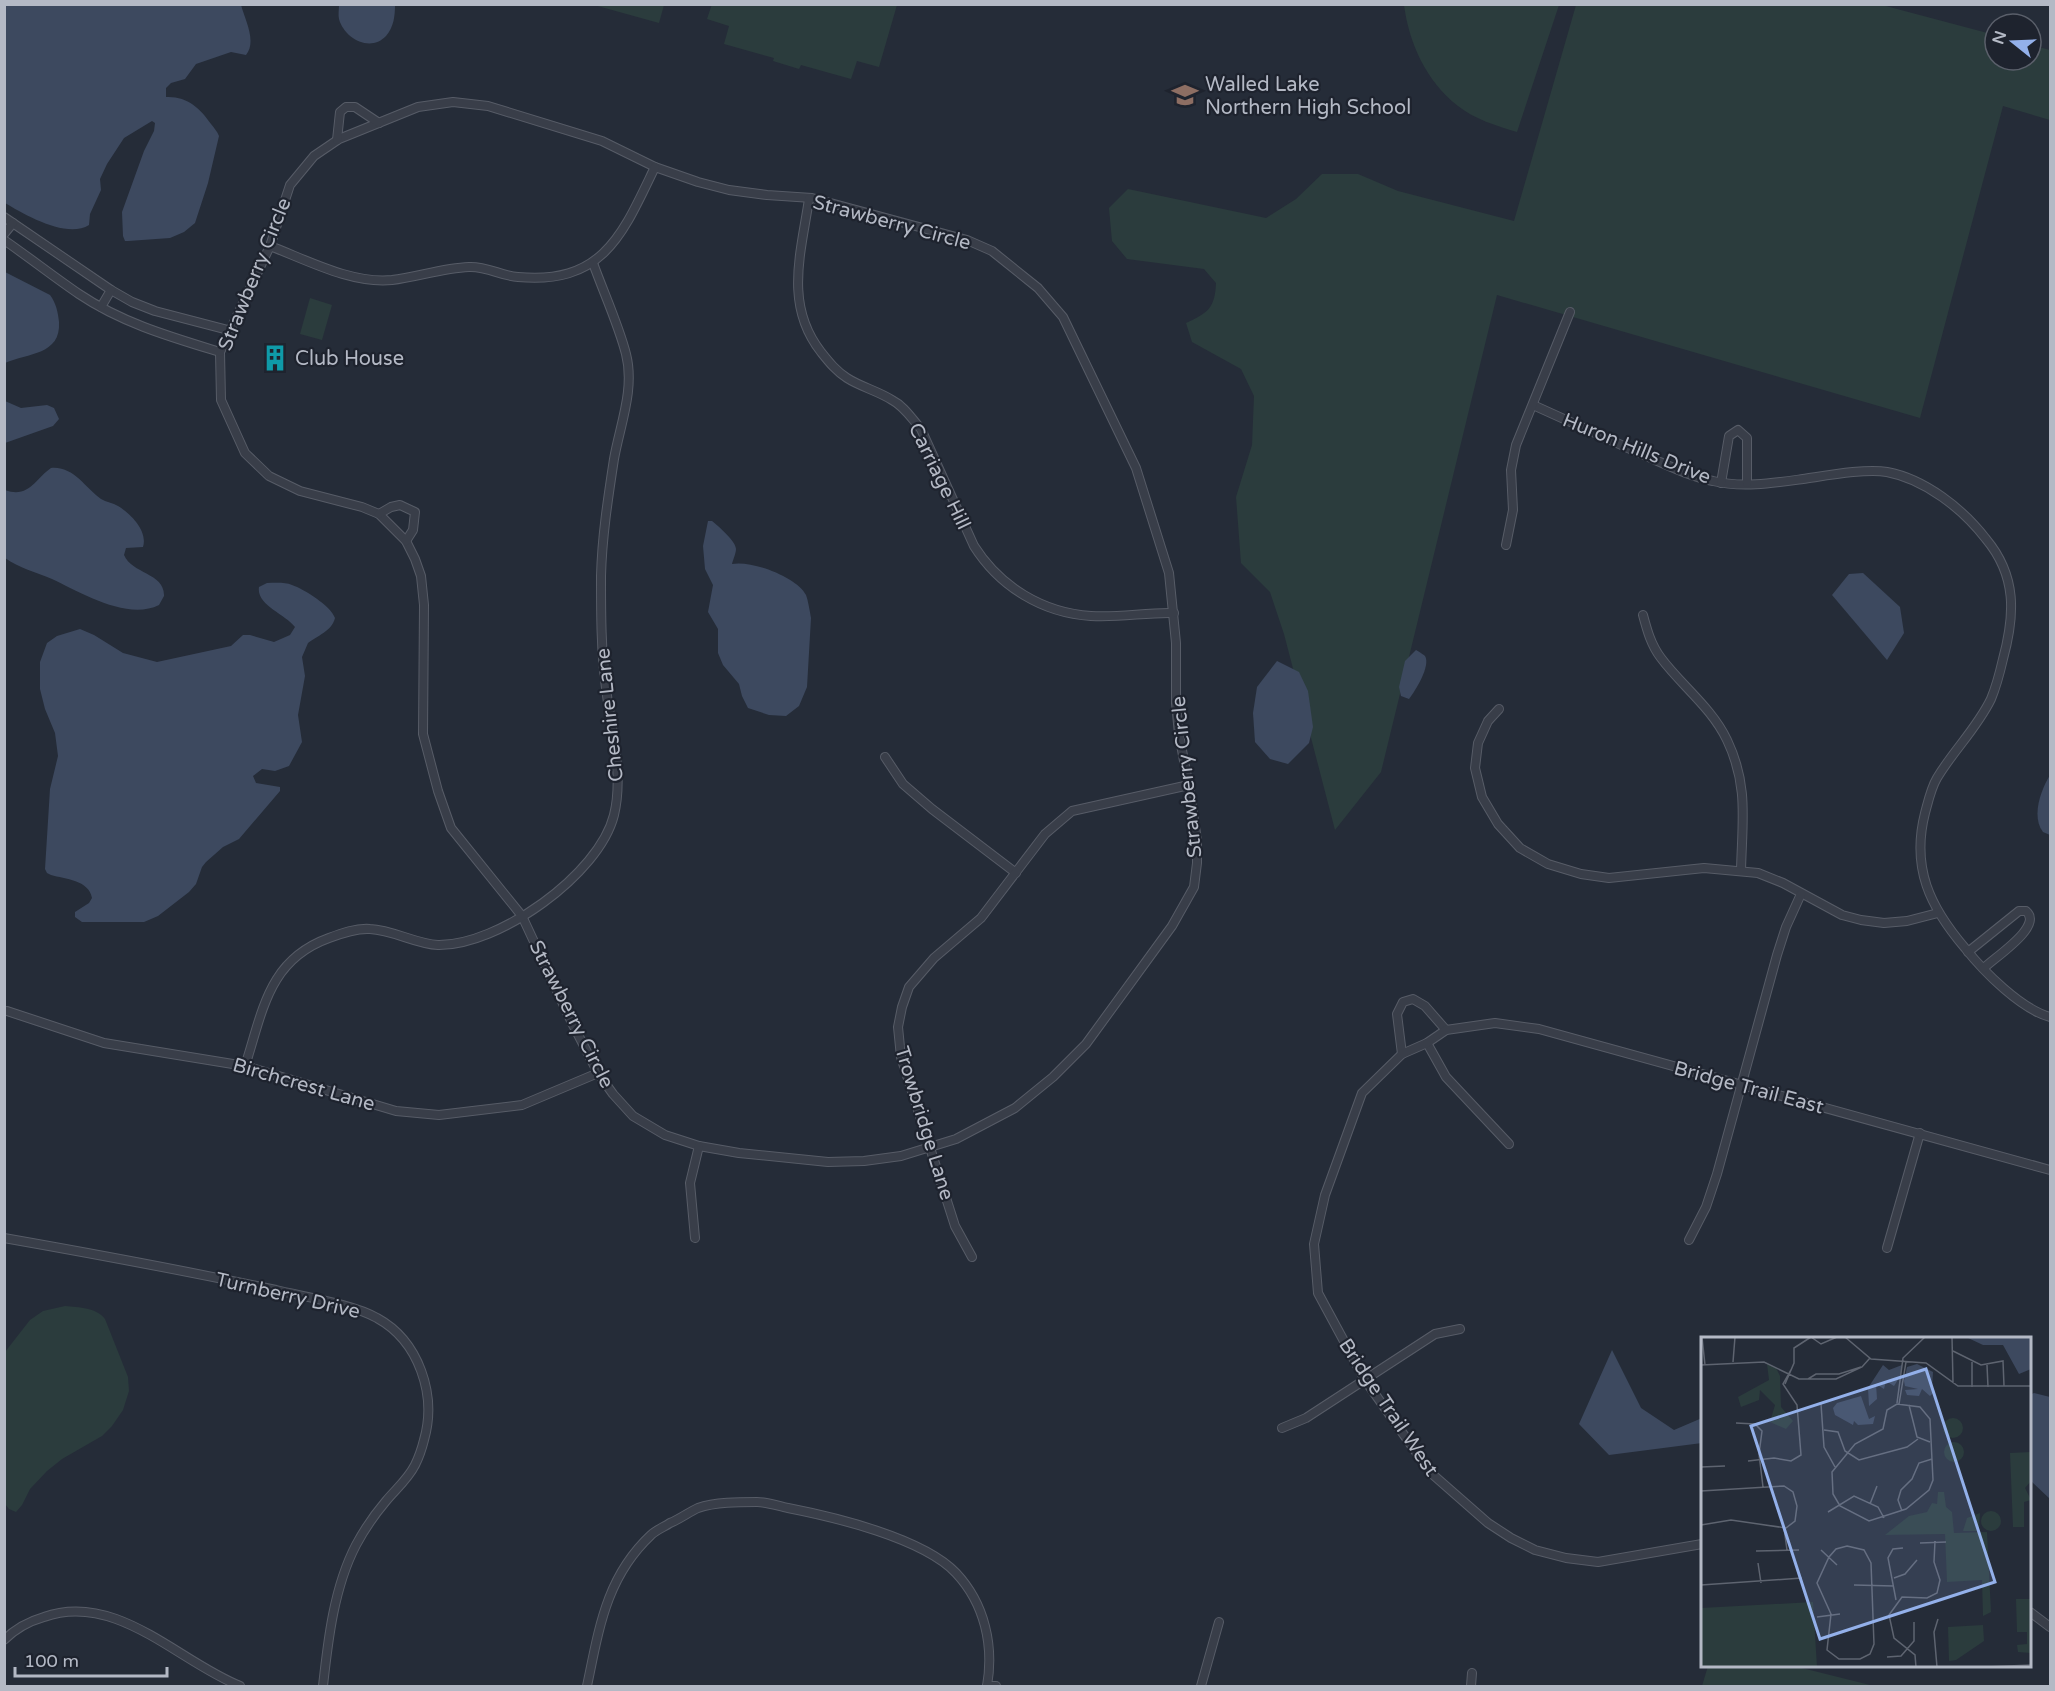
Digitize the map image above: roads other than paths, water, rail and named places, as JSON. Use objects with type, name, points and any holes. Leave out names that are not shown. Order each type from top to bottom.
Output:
[{"type":"street","name":"Strawberry Circle","points":[[453,102],[489,106],[602,141],[655,167],[720,188],[809,199],[967,240],[992,251],[1038,288],[1063,317],[1136,468],[1169,573],[1174,613],[1179,734],[1197,840],[1197,862],[1194,887],[1172,926],[1086,1044],[1053,1077],[1015,1108],[956,1139],[900,1156],[828,1162],[739,1153],[699,1146],[665,1135],[633,1116],[598,1073],[522,916],[467,850],[452,828],[438,791],[423,734],[424,605],[421,576],[406,541],[379,514],[363,507],[300,491],[269,476],[245,453],[221,400],[220,352],[228,330],[270,246],[290,185],[314,156],[337,140],[379,123],[418,107],[453,102]]},
{"type":"street","points":[[337,140],[340,112],[346,107],[355,108],[379,123]]},
{"type":"street","points":[[270,246],[362,280],[390,280],[469,267],[516,277],[535,278],[568,274],[593,263],[606,252],[619,236],[655,167]]},
{"type":"street","name":"Carriage Hill","points":[[809,199],[797,281],[800,311],[806,329],[831,366],[854,383],[893,400],[921,429],[974,546],[984,563],[1019,593],[1069,613],[1094,616],[1174,613]]},
{"type":"street","points":[[4,217],[132,302],[155,311],[228,330]]},
{"type":"street","points":[[4,234],[13,223]]},
{"type":"street","points":[[4,240],[101,307],[147,329],[220,352]]},
{"type":"street","name":"Cheshire Lane","points":[[245,1066],[273,982],[284,968],[303,951],[348,931],[366,928],[434,945],[457,944],[488,935],[522,916],[577,876],[604,840],[613,818],[617,794],[617,770],[600,632],[602,549],[628,383],[627,355],[593,263]]},
{"type":"street","points":[[101,307],[111,290]]},
{"type":"street","points":[[1506,545],[1513,510],[1511,470],[1516,445],[1570,312]]},
{"type":"street","name":"Huron Hills Drive","points":[[1533,405],[1670,466],[1721,483],[1769,484],[1886,472],[1919,483],[1935,492],[1987,539],[2006,571],[2011,592],[2012,618],[1999,673],[1990,699],[1935,780],[1923,823],[1920,858],[1931,902],[1946,926],[1968,952],[2011,994],[2043,1015],[2050,1017]]},
{"type":"street","points":[[1721,483],[1729,436],[1738,430],[1747,438],[1747,483]]},
{"type":"street","points":[[379,514],[400,505],[415,512],[413,530],[406,541]]},
{"type":"street","points":[[1642,615],[1659,656],[1715,720],[1727,738],[1736,761],[1743,788],[1744,824],[1741,871]]},
{"type":"street","points":[[1499,710],[1488,721],[1478,743],[1475,768],[1482,797],[1498,824],[1520,848],[1548,864],[1581,874],[1609,878],[1704,868],[1758,873],[1783,883],[1842,915],[1861,920],[1884,923],[1907,921],[1938,913]]},
{"type":"street","points":[[885,757],[903,784],[1016,873]]},
{"type":"street","name":"Trowbridge Lane","points":[[972,1257],[956,1226],[901,1057],[898,1027],[909,987],[934,958],[981,918],[1045,834],[1072,811],[1189,785]]},
{"type":"street","points":[[1689,1240],[1706,1207],[1717,1174],[1740,1084],[1786,927],[1801,894]]},
{"type":"street","points":[[1968,952],[2019,911],[2026,911],[2031,915],[2032,921],[2028,930],[1984,968]]},
{"type":"street","points":[[1402,1054],[1397,1014],[1403,1002],[1413,999],[1425,1006],[1446,1030]]},
{"type":"street","name":"Birchcrest Lane","points":[[7,1011],[104,1043],[245,1066],[396,1111],[439,1115],[522,1106],[598,1073]]},
{"type":"street","name":"Bridge Trail East","points":[[1325,1195],[1362,1093],[1402,1054],[1427,1043],[1446,1030],[1495,1023],[1539,1029],[2050,1170]]},
{"type":"street","points":[[1427,1043],[1446,1077],[1509,1144]]},
{"type":"street","points":[[1887,1248],[1920,1133]]},
{"type":"street","points":[[695,1238],[690,1183],[699,1146]]},
{"type":"street","name":"Bridge Trail West","points":[[1325,1195],[1314,1244],[1318,1293],[1365,1380],[1431,1473],[1488,1523],[1511,1538],[1527,1546],[1566,1558],[1598,1562],[1701,1544]]},
{"type":"street","name":"Turnberry Drive","points":[[4,1238],[346,1306],[377,1317],[400,1335],[414,1355],[425,1380],[429,1412],[425,1438],[414,1467],[386,1501],[355,1546],[342,1580],[323,1686]]},
{"type":"street","points":[[1282,1428],[1306,1418],[1435,1334],[1460,1329]]},
{"type":"street","points":[[587,1686],[602,1617],[610,1593],[620,1572],[635,1551],[653,1533],[700,1508],[730,1503],[759,1502],[813,1513],[895,1538],[926,1551],[955,1572],[972,1596],[981,1615],[990,1643],[987,1686],[996,1686]]},
{"type":"street","points":[[4,1640],[31,1621],[53,1613],[76,1611],[106,1616],[155,1638],[240,1686]]},
{"type":"street","points":[[2031,1613],[2050,1627]]},
{"type":"street","points":[[1202,1686],[1219,1622]]},
{"type":"street","points":[[1471,1686],[1472,1673]]},
{"type":"water","points":[[4,5],[241,5],[250,37],[246,55],[231,52],[196,64],[185,79],[171,83],[166,88],[166,97],[174,97],[192,104],[207,118],[219,136],[208,183],[195,223],[184,232],[170,238],[125,241],[122,212],[144,151],[154,131],[155,123],[152,121],[124,138],[107,164],[100,179],[101,190],[90,214],[89,225],[80,229],[69,229],[46,224],[5,203]]},
{"type":"water","points":[[339,5],[395,5],[391,29],[380,41],[365,43],[358,41],[342,26]]},
{"type":"water","points":[[5,272],[50,295],[54,301],[59,322],[55,341],[49,347],[5,363]]},
{"type":"water","points":[[5,401],[21,408],[47,405],[54,408],[59,419],[53,426],[5,443]]},
{"type":"water","points":[[51,468],[59,468],[73,474],[101,499],[118,506],[137,523],[143,535],[143,547],[126,548],[124,555],[128,561],[154,578],[163,588],[164,596],[159,605],[133,610],[104,603],[5,558],[5,490],[20,492],[26,490]]},
{"type":"water","points":[[708,521],[718,526],[735,546],[736,551],[732,564],[740,563],[773,571],[793,582],[806,595],[811,618],[807,687],[799,706],[786,716],[769,715],[748,708],[739,684],[723,665],[718,653],[718,629],[708,612],[713,585],[705,569],[703,546]]},
{"type":"water","points":[[1863,573],[1900,607],[1904,633],[1887,660],[1832,595],[1849,574]]},
{"type":"water","points":[[267,583],[286,583],[303,590],[323,603],[335,618],[328,630],[308,643],[302,657],[305,676],[298,715],[302,742],[289,766],[275,771],[262,769],[253,776],[256,783],[280,787],[280,791],[239,839],[223,847],[206,862],[196,884],[189,892],[158,916],[144,922],[82,922],[75,917],[75,912],[89,903],[92,898],[90,892],[81,884],[51,875],[45,869],[50,789],[58,756],[55,733],[40,689],[40,662],[47,643],[57,636],[80,629],[123,653],[157,662],[231,646],[243,635],[274,642],[290,635],[295,627],[262,599],[259,587]]},
{"type":"water","points":[[1416,650],[1425,656],[1426,666],[1422,678],[1409,699],[1401,696],[1399,687],[1405,661]]},
{"type":"water","points":[[1277,661],[1299,672],[1308,691],[1313,727],[1309,743],[1288,764],[1270,759],[1255,742],[1253,713],[1257,687]]},
{"type":"water","points":[[2050,775],[2050,835],[2043,832],[2039,826],[2038,811],[2043,788]]},
{"type":"water","points":[[1612,1350],[1641,1408],[1674,1430],[1701,1418],[1701,1443],[1609,1455],[1579,1424]]},
{"type":"water","points":[[2034,1393],[2050,1397],[2050,1499],[2031,1481],[2031,1394]]},
{"type":"place","name":"Walled Lake Northern High School","points":[[1185,95]]},
{"type":"place","name":"Club House","points":[[275,358]]}]
